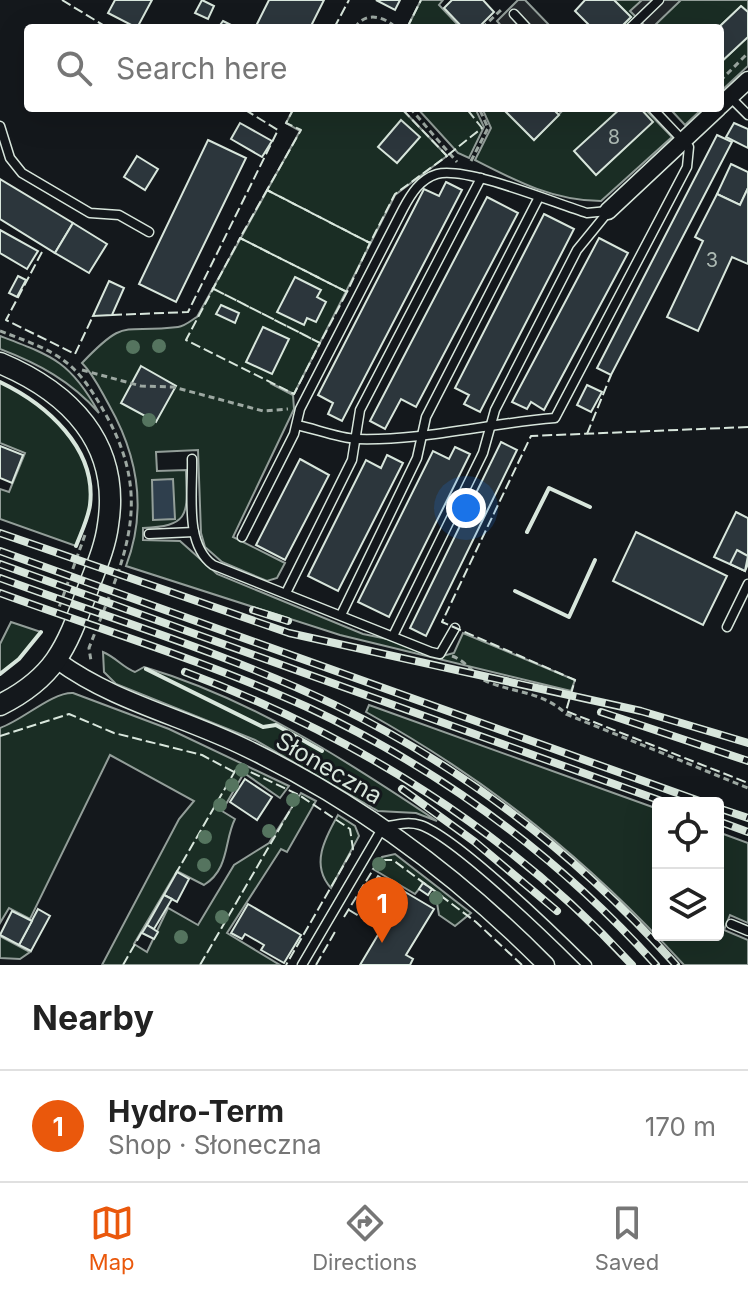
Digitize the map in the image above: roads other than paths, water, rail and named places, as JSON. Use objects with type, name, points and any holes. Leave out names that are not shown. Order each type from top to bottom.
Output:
[{"type":"street","points":[[724,103],[748,80]]},
{"type":"street","points":[[608,211],[714,112]]},
{"type":"street","points":[[0,363],[38,380],[65,400],[87,426],[107,473],[110,506],[105,540],[69,641],[58,661],[31,687],[0,705]]},
{"type":"street","name":"Słoneczna","points":[[58,661],[101,689],[209,730],[282,766],[383,827],[465,889],[546,965]]},
{"type":"lane","points":[[634,24],[659,0]]},
{"type":"lane","points":[[514,14],[523,24]]},
{"type":"lane","points":[[724,104],[748,115]]},
{"type":"lane","points":[[297,425],[355,439],[423,435],[490,423],[555,418],[691,155],[684,140],[656,112]]},
{"type":"lane","points":[[0,126],[10,158],[22,173],[90,213],[119,215],[149,232]]},
{"type":"lane","points":[[242,537],[297,425],[300,409],[410,195],[435,174],[465,174],[587,213],[608,211]]},
{"type":"lane","points":[[287,591],[352,460],[360,410],[481,178]]},
{"type":"lane","points":[[342,613],[417,458],[426,417],[538,199]]},
{"type":"lane","points":[[393,636],[483,453],[490,423],[577,250],[587,233],[608,211]]},
{"type":"lane","points":[[192,459],[194,532],[201,553],[213,565],[287,591],[440,654],[455,628]]},
{"type":"lane","points":[[149,534],[194,532]]},
{"type":"lane","points":[[727,627],[748,584]]},
{"type":"lane","points":[[302,965],[383,827],[410,823],[431,831],[544,924],[587,965]]},
{"type":"lane","points":[[731,924],[748,931]]},
{"type":"water","points":[[173,479],[175,519],[153,520],[152,480]]},
{"type":"railway","points":[[0,533],[289,633],[641,711],[748,743]]},
{"type":"railway","points":[[0,551],[688,797]]},
{"type":"railway","points":[[0,564],[652,798]]},
{"type":"railway","points":[[0,578],[253,669],[383,730],[475,786],[518,818],[600,888],[676,965]]},
{"type":"railway","points":[[0,593],[270,691],[356,731],[404,758],[495,818],[538,852],[579,887],[656,965]]},
{"type":"railway","points":[[253,610],[288,621]]},
{"type":"railway","points":[[185,672],[309,726],[426,792],[534,872],[632,965]]},
{"type":"railway","points":[[601,712],[748,761]]},
{"type":"railway","points":[[402,789],[475,842],[557,911]]},
{"type":"railway","points":[[724,810],[748,818]]},
{"type":"railway","points":[[724,823],[748,832]]},
{"type":"place","name":"Hydro-Term","points":[[382,943]]}]
